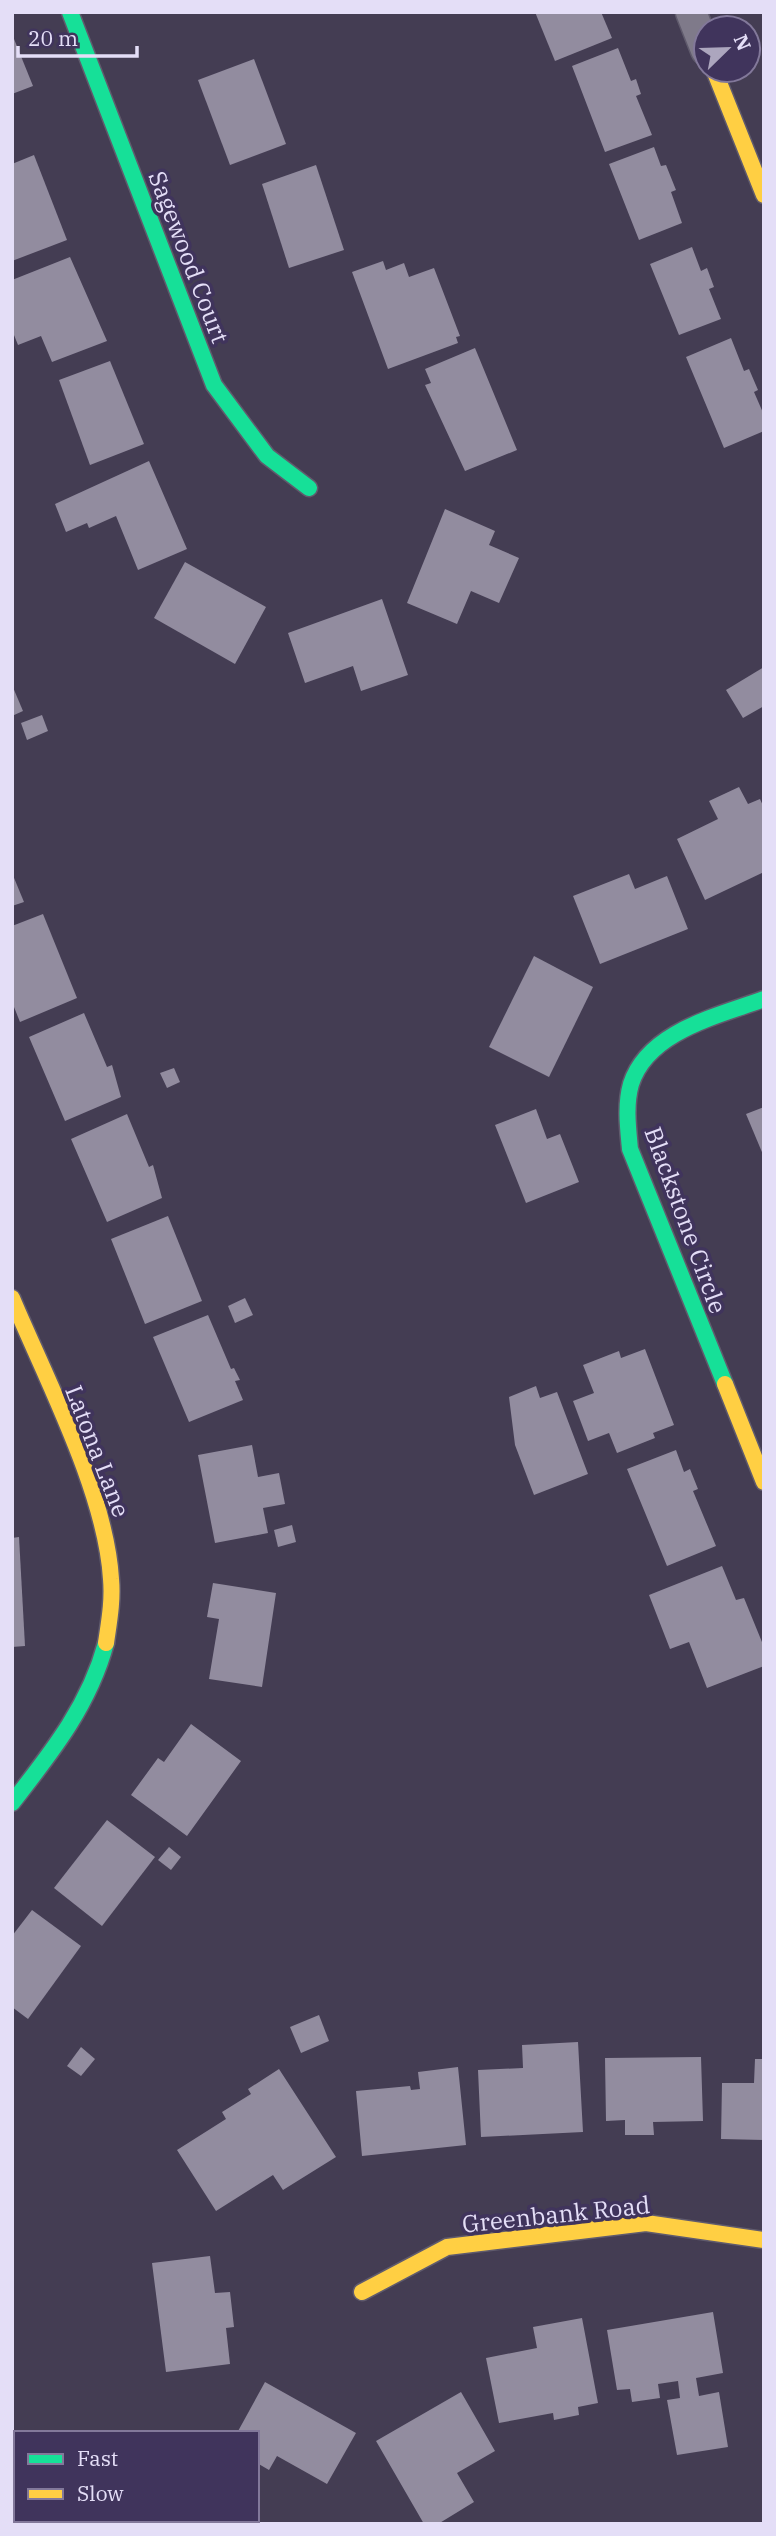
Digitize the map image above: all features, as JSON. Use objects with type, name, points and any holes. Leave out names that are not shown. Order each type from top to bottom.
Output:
[{"type":"street","name":"Sagewood Court","points":[[71,12],[214,385],[243,430],[282,470],[309,488]]},
{"type":"street","points":[[720,84],[764,195]]},
{"type":"street","name":"Blackstone Circle","points":[[764,999],[675,1034],[651,1051],[639,1065],[628,1090],[625,1117],[630,1149],[764,1482]]},
{"type":"street","name":"Latona Lane","points":[[12,1298],[98,1503],[110,1553],[113,1601],[103,1654],[93,1683],[72,1721],[12,1803]]},
{"type":"street","name":"Greenbank Road","points":[[362,2292],[447,2247],[646,2223],[764,2240]]},
{"type":"building","points":[[535,12],[601,12],[612,38],[555,61]]},
{"type":"building","points":[[12,34],[33,86],[12,94]]},
{"type":"building","points":[[618,48],[631,81],[636,79],[641,94],[636,96],[652,135],[605,152],[572,66]]},
{"type":"building","points":[[254,59],[286,144],[230,165],[198,80]]},
{"type":"building","points":[[654,147],[661,166],[666,165],[676,190],[671,192],[682,223],[639,240],[609,164]]},
{"type":"building","points":[[34,155],[67,240],[12,261],[12,164]]},
{"type":"building","points":[[316,165],[344,250],[289,268],[262,184]]},
{"type":"building","points":[[692,247],[701,271],[707,268],[714,287],[709,289],[721,319],[679,335],[650,264]]},
{"type":"building","points":[[70,257],[107,341],[52,362],[41,336],[18,345],[12,330],[12,280]]},
{"type":"building","points":[[383,261],[386,270],[404,263],[409,277],[434,268],[460,336],[456,337],[458,343],[388,369],[352,272]]},
{"type":"building","points":[[731,338],[744,371],[749,369],[758,390],[754,392],[764,415],[764,431],[724,448],[686,357]]},
{"type":"building","points":[[475,348],[517,450],[465,471],[425,385],[431,383],[425,369]]},
{"type":"building","points":[[110,361],[144,444],[90,465],[59,380]]},
{"type":"building","points":[[149,461],[187,549],[138,570],[116,516],[89,528],[87,523],[66,532],[55,504]]},
{"type":"building","points":[[445,509],[495,531],[489,545],[519,558],[499,603],[471,591],[457,624],[407,603]]},
{"type":"building","points":[[185,562],[266,607],[235,664],[154,618]]},
{"type":"building","points":[[382,599],[408,675],[361,691],[353,666],[305,683],[288,633]]},
{"type":"building","points":[[764,667],[764,706],[743,718],[726,690]]},
{"type":"building","points":[[12,685],[23,711],[12,716]]},
{"type":"building","points":[[42,715],[48,731],[27,740],[21,723]]},
{"type":"building","points":[[739,787],[748,804],[760,799],[764,808],[764,872],[705,900],[677,839],[718,819],[709,801]]},
{"type":"building","points":[[12,873],[24,902],[12,906]]},
{"type":"building","points":[[629,874],[635,889],[667,876],[688,929],[600,964],[573,896]]},
{"type":"building","points":[[43,914],[77,998],[20,1022],[12,1002],[12,926]]},
{"type":"building","points":[[534,956],[593,987],[549,1077],[489,1047]]},
{"type":"building","points":[[84,1013],[107,1067],[112,1065],[121,1097],[65,1121],[29,1037]]},
{"type":"building","points":[[174,1068],[180,1082],[167,1088],[160,1073]]},
{"type":"building","points":[[764,1107],[764,1157],[746,1114]]},
{"type":"building","points":[[536,1109],[547,1139],[560,1134],[579,1182],[526,1203],[495,1125]]},
{"type":"building","points":[[127,1114],[149,1167],[153,1165],[162,1198],[107,1222],[71,1139]]},
{"type":"building","points":[[168,1216],[202,1301],[145,1324],[111,1239]]},
{"type":"building","points":[[245,1298],[253,1315],[235,1323],[228,1306]]},
{"type":"building","points":[[208,1315],[231,1369],[234,1368],[240,1380],[235,1381],[243,1400],[189,1422],[153,1337]]},
{"type":"building","points":[[645,1349],[674,1425],[653,1433],[655,1438],[617,1453],[609,1433],[588,1441],[573,1401],[594,1393],[583,1365],[619,1351],[621,1358]]},
{"type":"building","points":[[536,1386],[540,1398],[557,1392],[588,1474],[534,1495],[515,1445],[509,1397]]},
{"type":"building","points":[[252,1445],[258,1477],[279,1473],[285,1504],[263,1508],[268,1533],[215,1543],[198,1455]]},
{"type":"building","points":[[676,1450],[684,1472],[690,1469],[698,1489],[693,1491],[716,1546],[667,1566],[627,1469]]},
{"type":"building","points":[[292,1525],[296,1542],[278,1547],[274,1530]]},
{"type":"building","points":[[19,1537],[25,1646],[12,1647],[12,1538]]},
{"type":"building","points":[[722,1566],[736,1600],[744,1598],[764,1647],[764,1666],[707,1688],[689,1642],[670,1649],[649,1595]]},
{"type":"building","points":[[213,1583],[276,1593],[262,1687],[209,1679],[219,1619],[207,1617]]},
{"type":"building","points":[[191,1724],[241,1761],[187,1836],[131,1795],[158,1758],[164,1762]]},
{"type":"building","points":[[107,1820],[155,1857],[102,1926],[54,1888]]},
{"type":"building","points":[[169,1847],[181,1857],[171,1870],[158,1860]]},
{"type":"building","points":[[32,1910],[81,1946],[28,2019],[12,2007],[12,1936]]},
{"type":"building","points":[[319,2015],[329,2041],[301,2053],[290,2027]]},
{"type":"building","points":[[578,2042],[583,2132],[481,2137],[478,2070],[523,2068],[522,2045]]},
{"type":"building","points":[[81,2047],[95,2059],[81,2076],[67,2066]]},
{"type":"building","points":[[701,2057],[703,2121],[653,2122],[654,2135],[625,2135],[625,2120],[606,2121],[605,2058]]},
{"type":"building","points":[[755,2059],[764,2059],[764,2140],[721,2139],[722,2083],[754,2083]]},
{"type":"building","points":[[458,2067],[466,2145],[362,2156],[356,2091],[410,2086],[411,2090],[420,2089],[418,2072]]},
{"type":"building","points":[[279,2069],[336,2157],[283,2190],[273,2175],[216,2211],[177,2150],[226,2119],[222,2112],[251,2094],[248,2089]]},
{"type":"building","points":[[210,2256],[215,2293],[230,2292],[234,2327],[226,2328],[230,2364],[166,2372],[152,2263]]},
{"type":"building","points":[[713,2312],[723,2373],[696,2378],[699,2396],[719,2392],[728,2447],[677,2455],[667,2400],[680,2398],[678,2381],[658,2384],[660,2398],[632,2402],[630,2389],[617,2390],[607,2330]]},
{"type":"building","points":[[582,2318],[598,2403],[578,2407],[579,2415],[554,2420],[553,2413],[499,2423],[486,2358],[537,2348],[533,2327]]},
{"type":"building","points":[[265,2382],[356,2433],[327,2484],[277,2456],[269,2470],[259,2464],[259,2431],[238,2431]]},
{"type":"building","points":[[461,2392],[495,2451],[457,2473],[474,2502],[438,2524],[424,2524],[376,2441]]},
{"type":"traffic: fast","points":[[70,12],[214,385],[267,456],[309,488]]},
{"type":"traffic: fast","points":[[725,1384],[630,1149],[628,1100],[631,1084],[640,1066],[652,1051],[668,1038],[706,1019],[764,999]]},
{"type":"traffic: fast","points":[[12,1803],[79,1708],[90,1688],[106,1643]]},
{"type":"traffic: slow","points":[[720,84],[764,195]]},
{"type":"traffic: slow","points":[[12,1298],[57,1400],[98,1510],[107,1546],[111,1587],[106,1643]]},
{"type":"traffic: slow","points":[[725,1384],[764,1482]]},
{"type":"traffic: slow","points":[[362,2292],[447,2247],[646,2223],[764,2240]]}]
